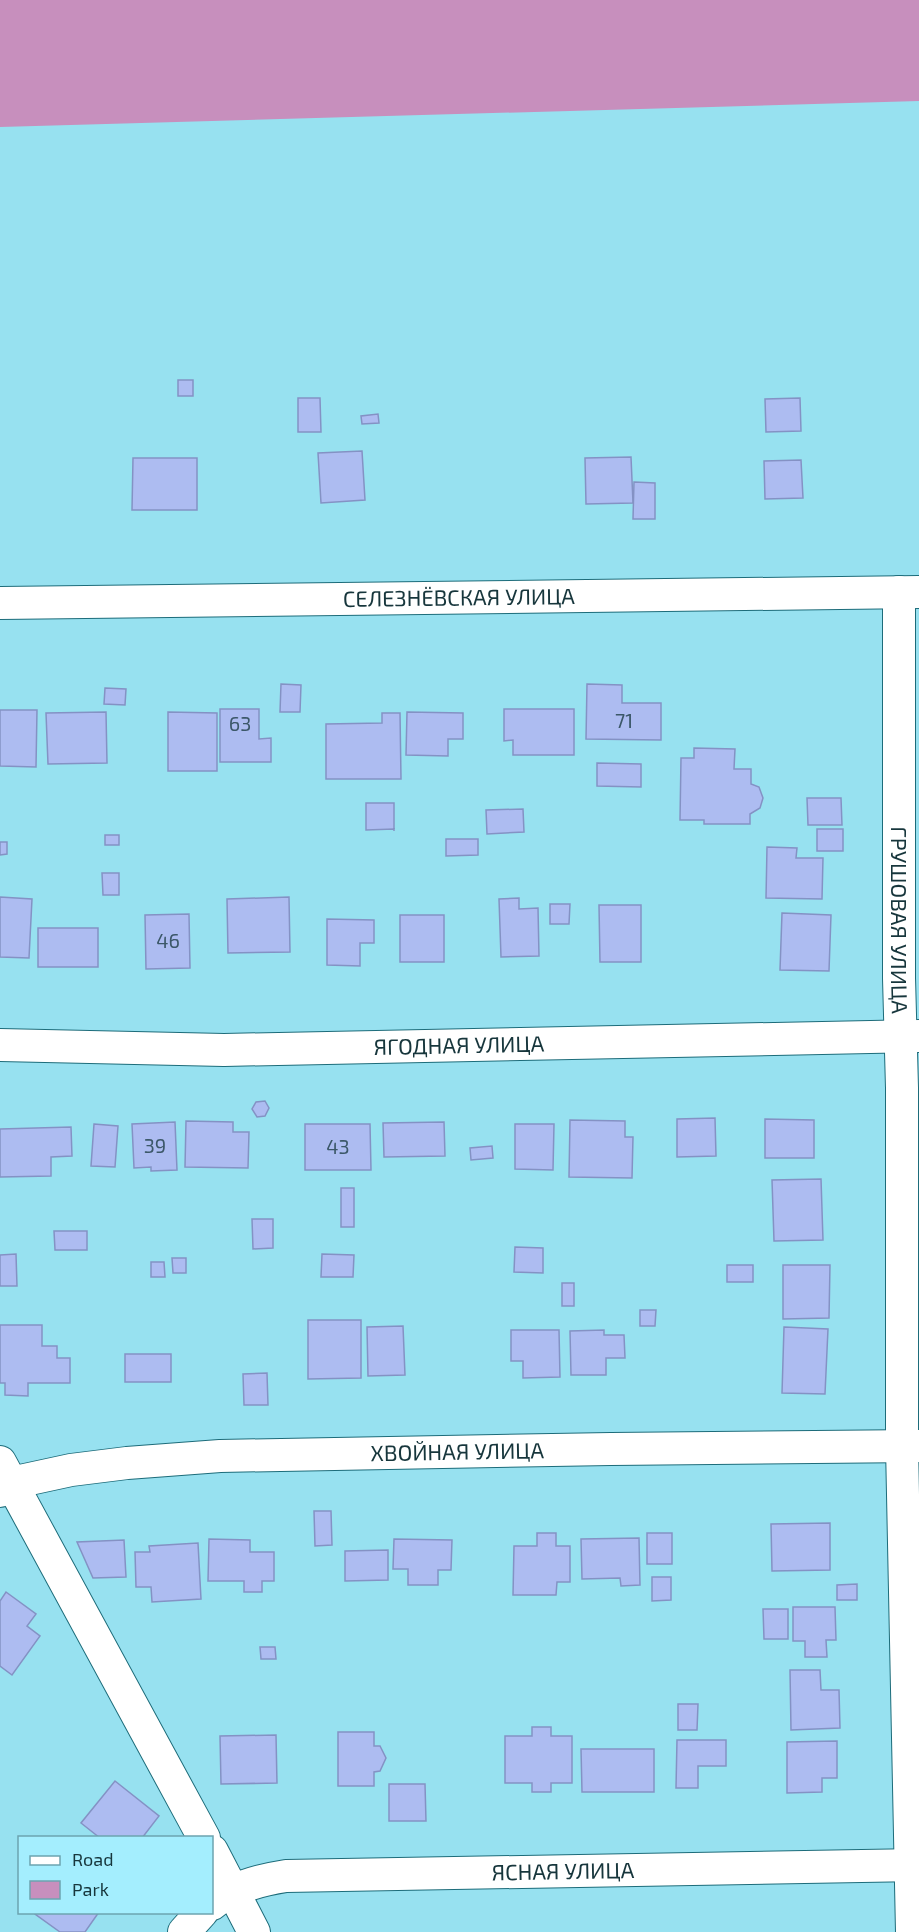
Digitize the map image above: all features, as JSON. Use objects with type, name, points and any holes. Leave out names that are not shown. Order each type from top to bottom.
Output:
[{"type":"street","name":"СЕЛЕЗНЁВСКАЯ УЛИЦА","points":[[0,603],[909,592]]},
{"type":"street","name":"ГРУШОВАЯ УЛИЦА","points":[[909,592],[899,966],[910,1036],[910,1446],[915,1865],[912,1932]]},
{"type":"street","name":"ЯГОДНАЯ УЛИЦА","points":[[0,1046],[224,1050],[910,1036]]},
{"type":"street","name":"ХВОЙНАЯ УЛИЦА","points":[[4,1479],[127,1463],[220,1456],[910,1446]]},
{"type":"street","points":[[4,1479],[203,1836]]},
{"type":"street","points":[[213,1856],[222,1898],[254,1932]]},
{"type":"street","name":"ЯСНАЯ УЛИЦА","points":[[222,1898],[262,1880],[286,1876],[915,1865]]},
{"type":"street","points":[[184,1932],[200,1914]]},
{"type":"green space","points":[[0,0],[919,0],[919,101],[0,127]]},
{"type":"building","points":[[178,380],[193,380],[193,396],[178,396]]},
{"type":"building","points":[[298,398],[320,398],[321,432],[298,432]]},
{"type":"building","points":[[800,398],[801,431],[766,432],[765,399]]},
{"type":"building","points":[[378,414],[379,423],[362,424],[361,416]]},
{"type":"building","points":[[362,451],[365,500],[321,503],[318,453]]},
{"type":"building","points":[[631,457],[633,503],[586,504],[585,458]]},
{"type":"building","points":[[133,458],[197,458],[197,510],[132,510]]},
{"type":"building","points":[[801,460],[803,498],[765,499],[764,461]]},
{"type":"building","points":[[634,482],[655,483],[655,519],[633,519]]},
{"type":"building","points":[[281,684],[301,685],[300,712],[280,712]]},
{"type":"building","points":[[587,684],[622,685],[622,703],[661,703],[661,740],[586,739]]},
{"type":"building","points":[[105,688],[126,689],[125,705],[104,704]]},
{"type":"building","points":[[220,709],[259,709],[259,739],[271,738],[271,762],[220,762]]},
{"type":"building","points":[[504,709],[574,709],[574,755],[513,755],[513,740],[504,741]]},
{"type":"building","points":[[0,710],[37,710],[36,767],[0,766]]},
{"type":"building","points":[[106,712],[107,763],[48,764],[46,713]]},
{"type":"building","points":[[168,712],[217,713],[217,771],[168,771]]},
{"type":"building","points":[[407,712],[463,713],[463,739],[448,739],[448,756],[406,755]]},
{"type":"building","points":[[382,713],[400,713],[401,779],[326,779],[326,724],[382,723]]},
{"type":"building","points":[[694,748],[735,749],[734,769],[751,769],[751,784],[759,787],[763,798],[760,808],[750,814],[750,824],[704,824],[704,820],[680,820],[681,758],[694,758]]},
{"type":"building","points":[[597,763],[641,764],[641,787],[597,786]]},
{"type":"building","points":[[807,798],[841,798],[842,825],[808,825]]},
{"type":"building","points":[[366,803],[394,803],[394,829],[366,830]]},
{"type":"building","points":[[523,809],[524,832],[487,834],[486,810]]},
{"type":"building","points":[[817,829],[843,829],[843,851],[817,851]]},
{"type":"building","points":[[105,835],[119,835],[119,845],[105,845]]},
{"type":"building","points":[[446,839],[478,839],[478,855],[446,856]]},
{"type":"building","points":[[0,842],[7,842],[7,854],[0,855]]},
{"type":"building","points":[[767,847],[797,848],[796,858],[823,858],[822,899],[766,898]]},
{"type":"building","points":[[102,873],[119,873],[119,895],[103,895]]},
{"type":"building","points":[[0,897],[32,899],[29,958],[0,957]]},
{"type":"building","points":[[289,897],[290,952],[228,953],[227,899]]},
{"type":"building","points":[[519,898],[519,909],[538,908],[539,956],[501,957],[499,899]]},
{"type":"building","points":[[550,904],[570,904],[569,924],[550,924]]},
{"type":"building","points":[[599,905],[641,905],[641,962],[600,962]]},
{"type":"building","points":[[782,913],[831,915],[829,971],[780,970]]},
{"type":"building","points":[[189,914],[190,968],[146,969],[145,915]]},
{"type":"building","points":[[400,915],[444,915],[444,962],[400,962]]},
{"type":"building","points":[[327,919],[374,920],[374,943],[360,943],[360,966],[327,965]]},
{"type":"building","points":[[38,928],[98,928],[98,967],[38,967]]},
{"type":"building","points":[[265,1101],[269,1108],[265,1116],[257,1117],[252,1109],[256,1102]]},
{"type":"building","points":[[715,1118],[716,1156],[677,1157],[677,1119]]},
{"type":"building","points":[[765,1119],[814,1120],[814,1158],[765,1158]]},
{"type":"building","points":[[570,1120],[625,1121],[625,1137],[633,1137],[632,1178],[569,1177]]},
{"type":"building","points":[[186,1121],[233,1122],[233,1132],[249,1132],[248,1168],[185,1167]]},
{"type":"building","points":[[175,1122],[177,1170],[151,1171],[151,1167],[134,1168],[132,1124]]},
{"type":"building","points":[[444,1122],[445,1156],[384,1157],[383,1123]]},
{"type":"building","points":[[94,1124],[118,1126],[115,1167],[91,1166]]},
{"type":"building","points":[[305,1124],[370,1124],[371,1170],[305,1170]]},
{"type":"building","points":[[515,1124],[554,1124],[553,1170],[515,1169]]},
{"type":"building","points":[[71,1127],[72,1156],[51,1157],[51,1176],[0,1177],[0,1129]]},
{"type":"building","points":[[492,1146],[493,1158],[471,1160],[470,1148]]},
{"type":"building","points":[[821,1179],[823,1240],[774,1241],[772,1180]]},
{"type":"building","points":[[341,1188],[354,1188],[354,1227],[341,1227]]},
{"type":"building","points":[[252,1219],[273,1219],[273,1248],[253,1249]]},
{"type":"building","points":[[54,1231],[87,1231],[87,1250],[55,1250]]},
{"type":"building","points":[[515,1247],[543,1248],[543,1273],[514,1272]]},
{"type":"building","points":[[16,1254],[17,1286],[0,1286],[0,1255]]},
{"type":"building","points":[[322,1254],[354,1255],[353,1277],[321,1277]]},
{"type":"building","points":[[172,1258],[186,1258],[186,1273],[173,1273]]},
{"type":"building","points":[[151,1262],[164,1262],[165,1277],[151,1277]]},
{"type":"building","points":[[727,1265],[753,1265],[753,1282],[727,1282]]},
{"type":"building","points":[[783,1265],[830,1265],[829,1318],[783,1319]]},
{"type":"building","points":[[562,1283],[574,1283],[574,1306],[562,1306]]},
{"type":"building","points":[[640,1310],[656,1310],[655,1326],[640,1326]]},
{"type":"building","points":[[308,1320],[361,1320],[361,1378],[308,1379]]},
{"type":"building","points":[[0,1325],[42,1325],[42,1346],[57,1346],[57,1358],[70,1358],[70,1383],[28,1383],[28,1396],[5,1395],[5,1383],[0,1383]]},
{"type":"building","points":[[403,1326],[405,1375],[368,1376],[367,1327]]},
{"type":"building","points":[[784,1327],[828,1329],[825,1394],[782,1393]]},
{"type":"building","points":[[511,1330],[559,1330],[560,1377],[523,1378],[523,1361],[511,1361]]},
{"type":"building","points":[[604,1330],[604,1335],[624,1335],[625,1358],[606,1358],[606,1375],[571,1375],[570,1331]]},
{"type":"building","points":[[125,1354],[171,1354],[171,1382],[125,1382]]},
{"type":"building","points":[[267,1373],[268,1405],[244,1405],[243,1374]]},
{"type":"building","points":[[314,1511],[331,1511],[332,1545],[315,1546]]},
{"type":"building","points":[[830,1523],[830,1570],[772,1571],[771,1524]]},
{"type":"building","points":[[537,1533],[556,1533],[556,1546],[570,1546],[570,1582],[557,1582],[556,1595],[513,1595],[514,1546],[537,1546]]},
{"type":"building","points":[[647,1533],[672,1533],[672,1564],[647,1564]]},
{"type":"building","points":[[639,1538],[640,1585],[621,1586],[620,1578],[582,1579],[581,1539]]},
{"type":"building","points":[[209,1539],[250,1540],[250,1552],[274,1552],[274,1581],[262,1581],[262,1592],[244,1592],[244,1581],[208,1581]]},
{"type":"building","points":[[394,1539],[452,1540],[451,1570],[438,1570],[438,1585],[408,1585],[408,1569],[393,1569]]},
{"type":"building","points":[[124,1540],[126,1577],[93,1578],[77,1542]]},
{"type":"building","points":[[198,1543],[201,1599],[152,1602],[151,1587],[136,1587],[135,1552],[150,1552],[149,1546]]},
{"type":"building","points":[[388,1550],[388,1580],[345,1581],[345,1551]]},
{"type":"building","points":[[652,1577],[671,1577],[671,1600],[652,1601]]},
{"type":"building","points":[[857,1584],[857,1600],[837,1600],[837,1585]]},
{"type":"building","points":[[6,1592],[36,1614],[27,1626],[40,1636],[12,1675],[0,1666],[0,1601]]},
{"type":"building","points":[[793,1607],[835,1607],[836,1640],[826,1640],[827,1657],[805,1657],[805,1641],[793,1641]]},
{"type":"building","points":[[763,1609],[788,1609],[788,1639],[764,1639]]},
{"type":"building","points":[[260,1647],[275,1647],[276,1659],[261,1659]]},
{"type":"building","points":[[790,1670],[820,1670],[821,1690],[839,1690],[840,1728],[791,1730]]},
{"type":"building","points":[[678,1704],[698,1704],[697,1730],[678,1730]]},
{"type":"building","points":[[532,1727],[551,1727],[551,1736],[572,1736],[572,1783],[551,1783],[551,1792],[532,1792],[532,1783],[505,1783],[505,1736],[532,1736]]},
{"type":"building","points":[[338,1732],[374,1732],[374,1746],[380,1746],[386,1758],[380,1771],[374,1772],[374,1786],[338,1786]]},
{"type":"building","points":[[276,1735],[277,1783],[221,1784],[220,1736]]},
{"type":"building","points":[[677,1740],[726,1740],[726,1766],[698,1766],[698,1788],[676,1788]]},
{"type":"building","points":[[837,1741],[837,1778],[822,1778],[822,1792],[787,1793],[787,1742]]},
{"type":"building","points":[[581,1749],[654,1749],[654,1792],[582,1792]]},
{"type":"building","points":[[115,1781],[159,1816],[144,1836],[97,1836],[81,1823]]},
{"type":"building","points":[[389,1784],[425,1784],[426,1821],[389,1821]]},
{"type":"building","points":[[35,1914],[98,1914],[85,1932],[60,1932]]}]
